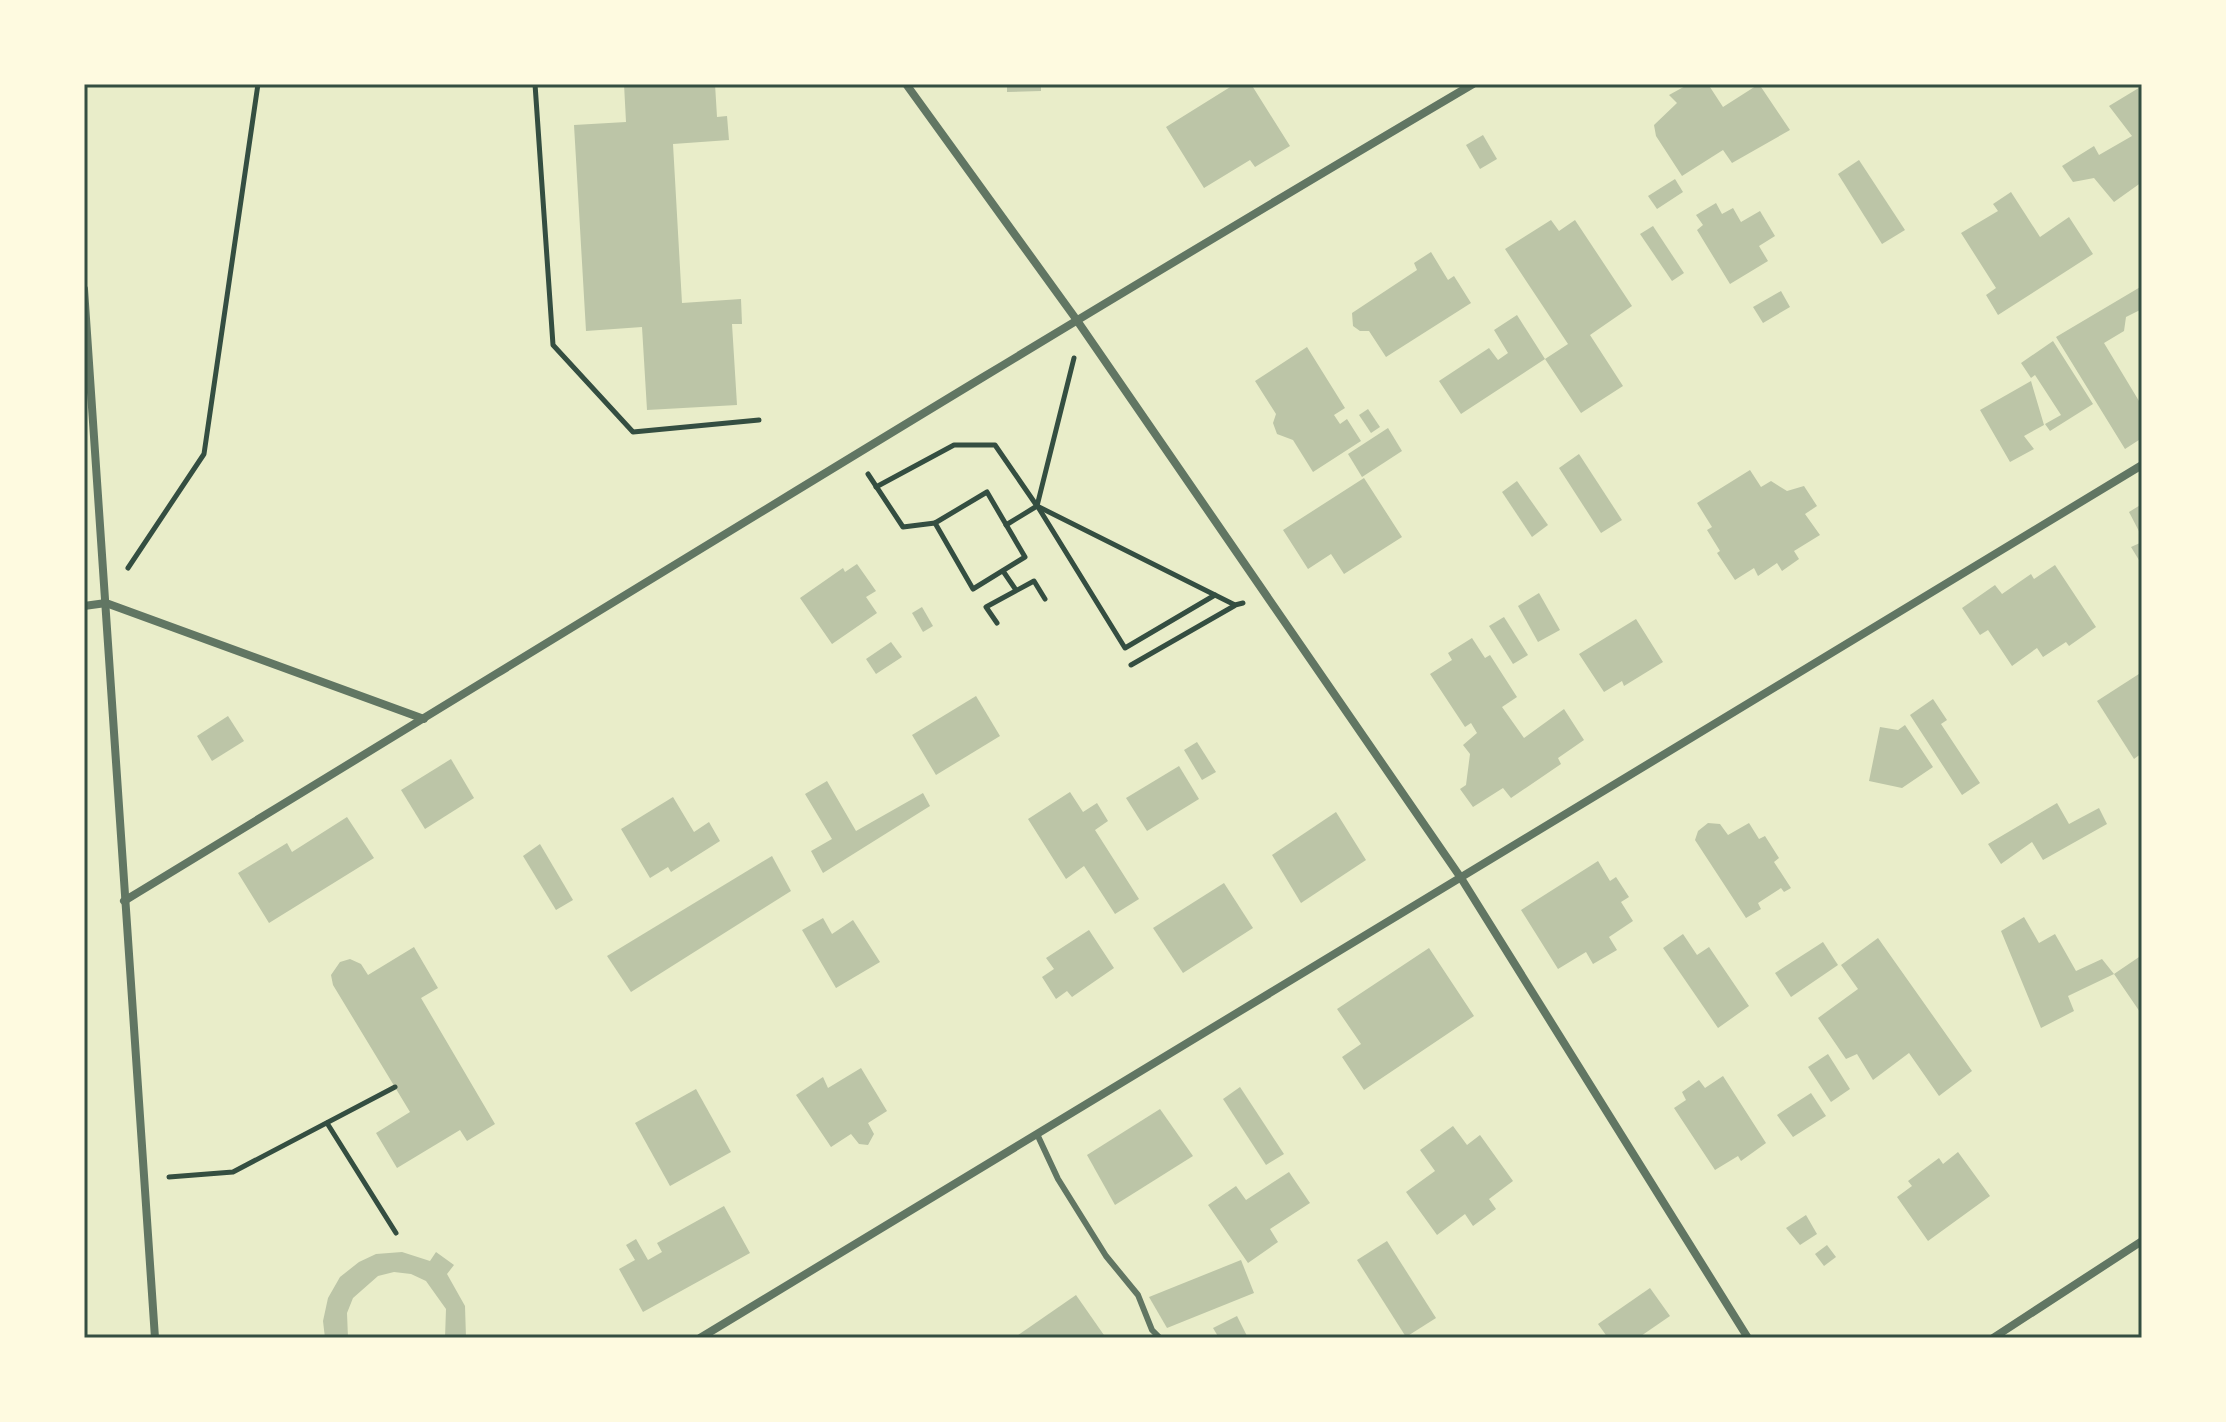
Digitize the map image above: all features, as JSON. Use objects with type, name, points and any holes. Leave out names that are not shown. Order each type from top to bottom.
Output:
[{"type":"street","points":[[906,84],[1076,319],[1461,878],[1748,1338]]},
{"type":"street","points":[[124,901],[859,455],[1076,319],[1473,84]]},
{"type":"street","points":[[84,289],[155,1338]]},
{"type":"street","points":[[700,1338],[2142,465]]},
{"type":"street","points":[[84,606],[106,603],[424,719]]},
{"type":"street","points":[[1993,1338],[2142,1241]]},
{"type":"lane","points":[[1037,1134],[1058,1179],[1106,1256],[1138,1295],[1152,1330],[1160,1338]]},
{"type":"path","points":[[106,603],[204,454],[258,84]]},
{"type":"path","points":[[535,84],[553,345],[633,432],[759,420]]},
{"type":"path","points":[[1006,525],[1037,506],[1046,457],[1082,329]]},
{"type":"path","points":[[876,487],[954,445],[995,445],[1037,506],[1125,648],[1216,595]]},
{"type":"path","points":[[859,455],[903,527],[935,523],[987,492],[1025,557],[973,589],[935,523]]},
{"type":"path","points":[[1037,506],[1235,605]]},
{"type":"path","points":[[1003,571],[1016,590]]},
{"type":"path","points":[[997,623],[986,607],[1034,581],[1045,599]]},
{"type":"path","points":[[1131,665],[1235,605],[1266,596]]},
{"type":"path","points":[[144,1180],[233,1172],[395,1087]]},
{"type":"path","points":[[327,1123],[396,1233]]},
{"type":"building","points":[[624,84],[715,84],[717,117],[727,116],[729,140],[673,144],[682,303],[741,299],[742,324],[732,324],[737,405],[647,410],[642,327],[586,331],[574,125],[626,122]]},
{"type":"building","points":[[1007,84],[1041,84],[1041,91],[1007,92]]},
{"type":"building","points":[[1235,84],[1251,84],[1290,146],[1255,167],[1250,160],[1204,188],[1166,127]]},
{"type":"building","points":[[1689,84],[1708,84],[1723,107],[1759,84],[1790,130],[1732,163],[1723,150],[1682,176],[1656,136],[1654,125],[1677,103],[1669,95]]},
{"type":"building","points":[[2142,86],[2142,182],[2114,202],[2094,178],[2073,182],[2062,166],[2094,146],[2099,155],[2132,136],[2109,106]]},
{"type":"building","points":[[1483,135],[1497,159],[1480,169],[1466,145]]},
{"type":"building","points":[[1859,160],[1905,230],[1882,244],[1838,174]]},
{"type":"building","points":[[1675,179],[1683,192],[1657,209],[1648,196]]},
{"type":"building","points":[[2011,192],[2040,237],[2069,217],[2093,254],[1998,315],[1986,295],[1996,288],[1961,233],[1998,211],[1993,204]]},
{"type":"building","points":[[1716,203],[1722,214],[1733,208],[1741,222],[1760,211],[1775,236],[1759,246],[1768,261],[1730,284],[1697,230],[1703,225],[1696,215]]},
{"type":"building","points":[[1551,220],[1559,231],[1575,220],[1632,306],[1590,335],[1623,386],[1581,413],[1545,359],[1568,344],[1505,249]]},
{"type":"building","points":[[1653,226],[1684,273],[1672,281],[1640,234]]},
{"type":"building","points":[[1431,252],[1448,280],[1454,276],[1471,303],[1386,357],[1369,331],[1360,331],[1353,326],[1352,313],[1417,270],[1414,263]]},
{"type":"building","points":[[2142,286],[2142,309],[2126,317],[2124,331],[2104,343],[2142,406],[2142,438],[2125,449],[2056,337]]},
{"type":"building","points":[[1781,291],[1790,307],[1763,323],[1753,307]]},
{"type":"building","points":[[1517,315],[1545,359],[1461,414],[1439,381],[1489,348],[1498,360],[1508,353],[1494,330]]},
{"type":"building","points":[[2053,341],[2093,404],[2050,431],[2045,424],[2061,415],[2035,375],[2031,378],[2021,363]]},
{"type":"building","points":[[1307,347],[1345,408],[1334,415],[1340,424],[1347,419],[1361,441],[1313,472],[1293,440],[1277,434],[1273,423],[1276,414],[1255,381]]},
{"type":"building","points":[[2031,381],[2044,425],[2024,436],[2034,449],[2010,462],[1980,410]]},
{"type":"building","points":[[1368,409],[1380,427],[1371,433],[1359,415]]},
{"type":"building","points":[[1388,428],[1402,451],[1362,477],[1348,454]]},
{"type":"building","points":[[1579,454],[1622,520],[1601,533],[1559,468]]},
{"type":"building","points":[[1750,470],[1761,487],[1771,481],[1787,491],[1804,486],[1817,506],[1805,514],[1820,535],[1794,551],[1799,559],[1782,571],[1777,563],[1758,576],[1754,568],[1735,580],[1717,553],[1720,551],[1707,530],[1712,527],[1697,503]]},
{"type":"building","points":[[1364,478],[1402,537],[1344,574],[1331,554],[1308,569],[1283,530]]},
{"type":"building","points":[[1517,481],[1548,525],[1532,537],[1502,492]]},
{"type":"building","points":[[2142,504],[2142,537],[2129,512]]},
{"type":"building","points":[[2142,542],[2142,565],[2131,547]]},
{"type":"building","points":[[857,564],[876,591],[866,597],[877,613],[832,644],[800,598],[843,568],[845,572]]},
{"type":"building","points":[[2055,565],[2096,627],[2069,646],[2066,642],[2043,657],[2037,648],[2012,666],[1988,630],[1980,635],[1962,608],[1995,585],[2002,594],[2031,574],[2034,579]]},
{"type":"building","points":[[1539,593],[1560,630],[1538,642],[1518,606]]},
{"type":"building","points":[[922,607],[933,626],[923,632],[912,613]]},
{"type":"building","points":[[1504,617],[1528,655],[1513,664],[1489,626]]},
{"type":"building","points":[[1636,619],[1663,662],[1624,686],[1622,681],[1604,692],[1579,654]]},
{"type":"building","points":[[1472,638],[1485,658],[1490,655],[1517,697],[1502,707],[1524,738],[1564,709],[1584,740],[1558,758],[1561,764],[1511,798],[1503,788],[1473,807],[1460,789],[1466,785],[1470,754],[1463,745],[1477,733],[1471,723],[1465,727],[1430,674],[1452,660],[1448,653]]},
{"type":"building","points":[[891,642],[902,657],[876,674],[866,659]]},
{"type":"building","points":[[2142,672],[2142,753],[2134,759],[2097,701]]},
{"type":"building","points":[[976,696],[1000,736],[936,775],[912,735]]},
{"type":"building","points":[[1933,699],[1947,720],[1941,724],[1980,783],[1962,795],[1910,715]]},
{"type":"building","points":[[228,716],[244,741],[212,761],[197,736]]},
{"type":"building","points":[[1905,725],[1933,767],[1902,788],[1869,781],[1880,727],[1898,730]]},
{"type":"building","points":[[1197,742],[1216,772],[1202,780],[1184,750]]},
{"type":"building","points":[[451,759],[474,798],[425,829],[401,790]]},
{"type":"building","points":[[1179,766],[1199,799],[1147,831],[1126,798]]},
{"type":"building","points":[[827,781],[856,831],[923,793],[930,806],[823,873],[811,851],[832,839],[805,794]]},
{"type":"building","points":[[1070,792],[1083,812],[1097,803],[1108,821],[1095,830],[1139,899],[1115,914],[1084,866],[1066,879],[1028,819]]},
{"type":"building","points":[[673,797],[694,832],[709,822],[720,841],[671,872],[668,867],[650,878],[621,829]]},
{"type":"building","points":[[2057,803],[2069,824],[2099,808],[2107,824],[2043,860],[2032,842],[2001,864],[1988,844]]},
{"type":"building","points":[[1336,812],[1366,860],[1301,903],[1272,855]]},
{"type":"building","points":[[347,817],[374,858],[269,923],[238,873],[287,843],[292,852]]},
{"type":"building","points":[[1708,823],[1720,824],[1728,835],[1749,823],[1759,839],[1765,836],[1779,858],[1774,862],[1791,888],[1784,892],[1781,888],[1758,903],[1761,909],[1746,918],[1695,840],[1698,831]]},
{"type":"building","points":[[540,844],[573,900],[556,910],[523,856]]},
{"type":"building","points":[[772,856],[791,891],[631,992],[607,956]]},
{"type":"building","points":[[1598,861],[1610,881],[1616,877],[1629,897],[1621,902],[1633,921],[1609,937],[1617,950],[1593,964],[1586,952],[1558,969],[1521,910]]},
{"type":"building","points":[[1224,883],[1253,928],[1183,973],[1153,928]]},
{"type":"building","points":[[2024,917],[2039,943],[2055,934],[2076,971],[2102,959],[2114,974],[2068,996],[2074,1011],[2041,1028],[2001,931]]},
{"type":"building","points":[[823,918],[832,934],[853,920],[880,962],[836,988],[802,930]]},
{"type":"building","points":[[1089,930],[1114,968],[1072,997],[1067,991],[1056,999],[1042,977],[1054,969],[1046,958]]},
{"type":"building","points":[[1683,934],[1697,955],[1709,947],[1749,1006],[1718,1028],[1663,948]]},
{"type":"building","points":[[1878,938],[1972,1071],[1939,1096],[1909,1053],[1873,1080],[1857,1054],[1846,1059],[1818,1018],[1858,989],[1841,965]]},
{"type":"building","points":[[1823,942],[1838,965],[1791,997],[1775,973]]},
{"type":"building","points":[[414,947],[438,988],[421,998],[495,1124],[467,1141],[460,1130],[397,1168],[376,1133],[410,1112],[333,985],[331,975],[340,962],[350,959],[361,964],[368,975]]},
{"type":"building","points":[[1429,948],[1474,1016],[1364,1090],[1342,1057],[1361,1044],[1337,1009]]},
{"type":"building","points":[[2142,955],[2142,1015],[2114,974]]},
{"type":"building","points":[[1828,1054],[1850,1089],[1831,1102],[1808,1067]]},
{"type":"building","points":[[861,1068],[887,1111],[868,1123],[874,1134],[868,1145],[859,1144],[851,1134],[831,1147],[796,1095],[823,1077],[828,1088]]},
{"type":"building","points":[[1723,1076],[1766,1143],[1741,1161],[1738,1156],[1715,1170],[1674,1108],[1686,1100],[1682,1092],[1699,1080],[1705,1088]]},
{"type":"building","points":[[1240,1087],[1284,1154],[1266,1165],[1223,1099]]},
{"type":"building","points":[[696,1089],[731,1152],[670,1186],[635,1123]]},
{"type":"building","points":[[1811,1093],[1826,1116],[1793,1137],[1777,1115]]},
{"type":"building","points":[[1160,1109],[1193,1156],[1115,1205],[1087,1155]]},
{"type":"building","points":[[1453,1126],[1467,1145],[1480,1135],[1513,1181],[1489,1199],[1496,1209],[1473,1226],[1465,1214],[1437,1235],[1406,1192],[1435,1171],[1420,1150]]},
{"type":"building","points":[[1958,1152],[1990,1196],[1928,1241],[1897,1197],[1912,1186],[1908,1181],[1939,1158],[1943,1164]]},
{"type":"building","points":[[1289,1172],[1310,1203],[1270,1229],[1278,1242],[1248,1263],[1208,1205],[1236,1186],[1246,1200]]},
{"type":"building","points":[[724,1206],[750,1253],[643,1312],[619,1269],[635,1260],[626,1245],[636,1239],[648,1260],[662,1252],[657,1243]]},
{"type":"building","points":[[1806,1215],[1817,1234],[1800,1245],[1786,1228]]},
{"type":"building","points":[[1387,1241],[1436,1318],[1406,1337],[1357,1260]]},
{"type":"building","points":[[1827,1245],[1836,1257],[1824,1266],[1815,1254]]},
{"type":"building","points":[[402,1252],[430,1261],[436,1252],[454,1265],[447,1274],[465,1306],[466,1338],[445,1338],[446,1309],[426,1281],[411,1274],[394,1272],[378,1276],[353,1298],[347,1313],[348,1338],[325,1338],[323,1321],[328,1298],[340,1277],[359,1262],[376,1254]]},
{"type":"building","points":[[1241,1260],[1254,1293],[1167,1328],[1149,1297]]},
{"type":"building","points":[[1650,1288],[1670,1316],[1638,1338],[1608,1338],[1598,1324]]},
{"type":"building","points":[[1076,1295],[1106,1338],[1014,1338]]},
{"type":"building","points":[[1237,1316],[1248,1338],[1219,1338],[1213,1328]]}]
